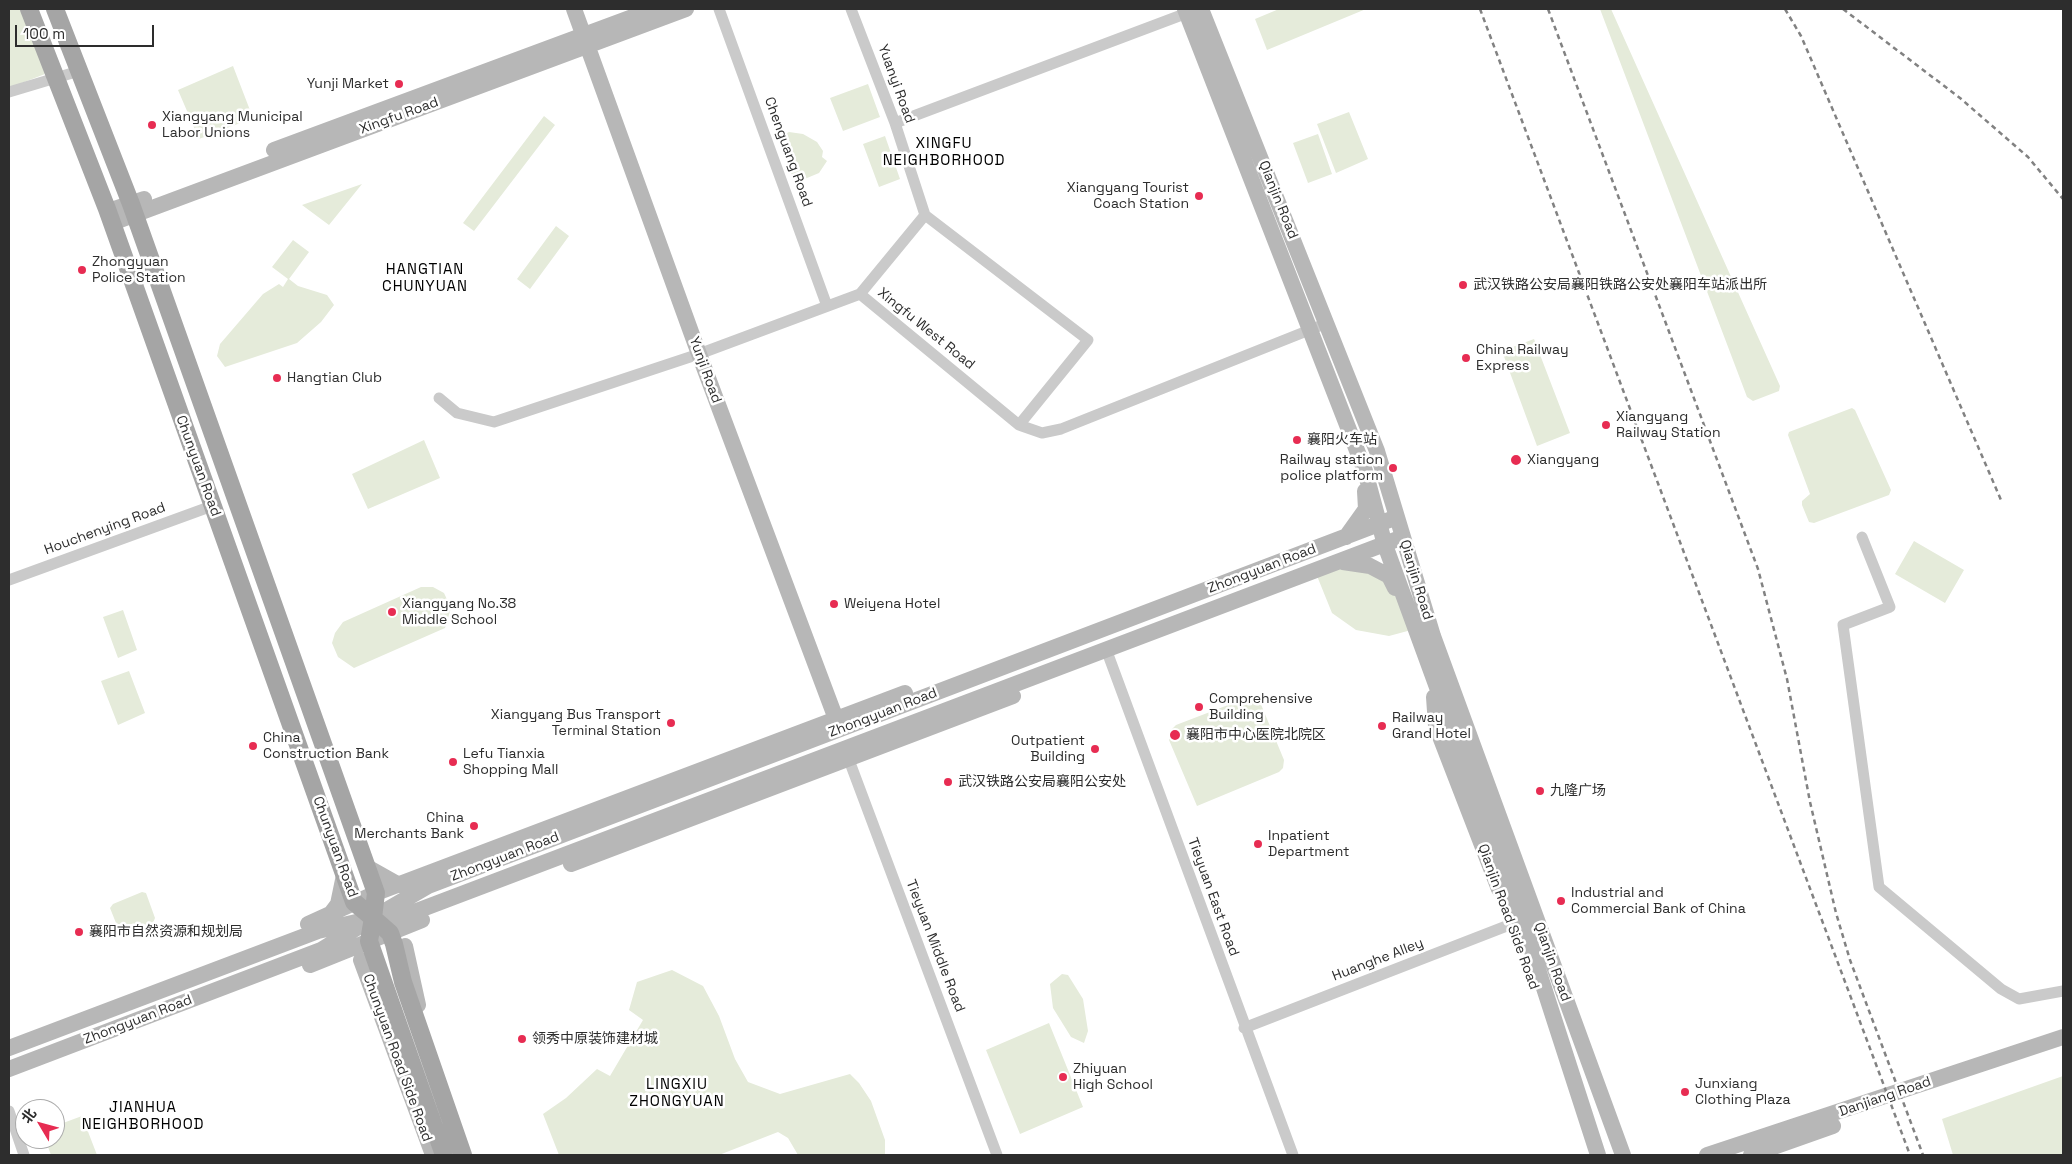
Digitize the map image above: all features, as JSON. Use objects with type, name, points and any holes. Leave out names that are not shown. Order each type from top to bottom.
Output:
[{"type":"main road","name":"Chunyuan Road","points":[[29,9],[110,217],[354,902],[390,933]]},
{"type":"main road","name":"Chunyuan Road","points":[[55,9],[132,209],[376,893],[369,941],[444,1155]]},
{"type":"main road","name":"Yunji Road","points":[[574,9],[699,354],[838,724]]},
{"type":"main road","name":"Xingfu Road","points":[[586,40],[654,9]]},
{"type":"main road","name":"Xingfu Road","points":[[110,217],[586,40],[686,9]]},
{"type":"main road","name":"Qianjin Road","points":[[1191,10],[1327,323],[1376,451],[1433,636],[1623,1155]]},
{"type":"main road","name":"Qianjin Road","points":[[1191,10],[1365,471],[1378,524],[1408,613],[1598,1155]]},
{"type":"main road","points":[[1346,537],[1366,509],[1365,471]]},
{"type":"main road","name":"Zhongyuan Road","points":[[9,1068],[321,950],[428,886],[838,724],[1397,517]]},
{"type":"main road","name":"Zhongyuan Road","points":[[9,1048],[318,931],[373,918],[401,917],[846,754],[1108,654],[1403,537]]},
{"type":"main road","points":[[1340,562],[1370,566],[1389,576],[1408,613]]},
{"type":"main road","points":[[9,1039],[329,917],[354,902],[376,893],[838,724]]},
{"type":"main road","points":[[9,1080],[342,953],[846,754]]},
{"type":"main road","points":[[367,867],[399,885],[428,886]]},
{"type":"main road","points":[[318,931],[338,904],[344,875]]},
{"type":"main road","points":[[403,982],[405,946],[409,930],[430,906]]},
{"type":"main road","name":"Qianjin Road Side Road","points":[[1517,922],[1589,1155]]},
{"type":"main road","points":[[390,933],[403,982],[463,1155]]},
{"type":"main road","points":[[405,946],[418,1004],[472,1155]]},
{"type":"main road","points":[[321,950],[352,954],[380,973]]},
{"type":"main road","name":"Chunyuan Road Side Road","points":[[361,960],[433,1155]]},
{"type":"main road","name":"Danjiang Road","points":[[1707,1155],[2063,1037]]},
{"type":"main road","name":"Danjiang Road","points":[[1750,1155],[1911,1097],[2063,1048]]},
{"type":"street","name":"Chenguang Road","points":[[719,9],[827,306]]},
{"type":"street","name":"Yuanyi Road","points":[[852,9],[895,123],[924,215]]},
{"type":"street","points":[[895,123],[1191,10]]},
{"type":"street","points":[[9,92],[79,70]]},
{"type":"street","points":[[860,294],[924,215],[1088,340],[1019,425]]},
{"type":"street","name":"Xingfu West Road","points":[[440,398],[457,413],[494,422],[699,354],[860,294],[1019,425],[1042,433],[1061,429],[1327,323]]},
{"type":"street","name":"Houchenying Road","points":[[9,580],[212,506]]},
{"type":"street","points":[[1862,537],[1890,606],[1843,625],[1879,887],[2007,992],[2019,999],[2063,991]]},
{"type":"street","name":"Tieyuan East Road","points":[[1108,654],[1244,1028],[1293,1155]]},
{"type":"street","name":"Tieyuan Middle Road","points":[[846,754],[997,1155]]},
{"type":"street","name":"Huanghe Alley","points":[[1244,1028],[1517,922]]},
{"type":"street","points":[[9,1111],[24,1155]]},
{"type":"green space","points":[[9,9],[24,9],[45,74],[9,88]]},
{"type":"green space","points":[[1279,9],[1366,9],[1267,50],[1255,19]]},
{"type":"green space","points":[[1600,9],[1611,9],[1780,386],[1779,391],[1753,401],[1747,397]]},
{"type":"green space","points":[[233,66],[253,118],[199,139],[178,90]]},
{"type":"green space","points":[[868,84],[880,117],[843,131],[830,98]]},
{"type":"green space","points":[[1349,112],[1368,159],[1336,173],[1317,124]]},
{"type":"green space","points":[[544,116],[555,125],[474,231],[463,223]]},
{"type":"green space","points":[[789,132],[803,134],[817,142],[823,151],[822,157],[827,161],[819,173],[795,183],[777,138]]},
{"type":"green space","points":[[1318,134],[1332,174],[1308,183],[1293,143]]},
{"type":"green space","points":[[885,136],[900,179],[879,187],[863,144]]},
{"type":"green space","points":[[362,184],[329,225],[302,205]]},
{"type":"green space","points":[[556,226],[569,236],[530,289],[517,279]]},
{"type":"green space","points":[[293,240],[309,252],[289,279],[298,286],[327,295],[334,305],[321,322],[297,343],[225,367],[217,356],[220,344],[263,294],[279,284],[283,287],[288,279],[272,267]]},
{"type":"green space","points":[[1534,339],[1570,433],[1537,446],[1502,351]]},
{"type":"green space","points":[[1852,408],[1855,410],[1891,490],[1889,495],[1814,523],[1809,522],[1802,501],[1810,494],[1788,435],[1789,432]]},
{"type":"green space","points":[[424,440],[440,478],[368,509],[352,474]]},
{"type":"green space","points":[[1914,541],[1964,570],[1945,603],[1895,574]]},
{"type":"green space","points":[[1340,562],[1389,576],[1415,629],[1389,636],[1356,630],[1332,613],[1315,571]]},
{"type":"green space","points":[[421,587],[433,587],[444,593],[451,608],[445,628],[354,668],[338,657],[332,643],[335,633],[343,622]]},
{"type":"green space","points":[[123,610],[137,650],[118,658],[103,617]]},
{"type":"green space","points":[[129,671],[145,713],[118,725],[101,681]]},
{"type":"green space","points":[[1249,697],[1260,702],[1284,760],[1283,768],[1279,772],[1197,806],[1169,740],[1169,732],[1176,725]]},
{"type":"green space","points":[[142,892],[146,893],[155,918],[153,923],[125,936],[120,933],[110,908],[113,904]]},
{"type":"green space","points":[[672,970],[703,986],[719,1016],[735,1059],[748,1082],[780,1094],[850,1074],[859,1083],[871,1101],[885,1140],[885,1155],[798,1155],[788,1138],[778,1132],[719,1155],[559,1155],[543,1114],[566,1098],[597,1069],[610,1076],[643,1020],[629,1010],[637,982]]},
{"type":"green space","points":[[1062,974],[1068,975],[1083,999],[1088,1031],[1084,1043],[1071,1037],[1053,1008],[1050,984]]},
{"type":"green space","points":[[1049,1023],[1083,1107],[1020,1134],[986,1050]]},
{"type":"green space","points":[[2063,1076],[2063,1155],[1953,1155],[1942,1119]]},
{"type":"green space","points":[[82,1116],[97,1155],[51,1155],[49,1149],[65,1149],[65,1122]]},
{"type":"railway","points":[[1480,9],[1910,1155]]},
{"type":"railway","points":[[1548,9],[1758,569],[1787,679],[1810,802],[1836,913],[1850,960],[1923,1155]]},
{"type":"railway","points":[[1785,9],[1801,36],[2001,500]]},
{"type":"railway","points":[[1843,9],[1960,98],[2028,157],[2063,199]]},
{"type":"place","name":"Yunji Market","points":[[399,84]]},
{"type":"place","name":"Xiangyang Municipal Labor Unions","points":[[152,125]]},
{"type":"place","name":"Xiangyang Tourist Coach Station","points":[[1199,196]]},
{"type":"place","name":"Zhongyuan Police Station","points":[[82,270]]},
{"type":"place","name":"武汉铁路公安局襄阳铁路公安处襄阳车站派出所","points":[[1463,285]]},
{"type":"place","name":"China Railway Express","points":[[1466,358]]},
{"type":"place","name":"Hangtian Club","points":[[277,378]]},
{"type":"place","name":"Xiangyang Railway Station","points":[[1606,425]]},
{"type":"place","name":"襄阳火车站","points":[[1297,440]]},
{"type":"place","name":"Xiangyang","points":[[1516,460]]},
{"type":"place","name":"Railway station police platform","points":[[1393,468]]},
{"type":"place","name":"Weiyena Hotel","points":[[834,604]]},
{"type":"place","name":"Xiangyang No.38 Middle School","points":[[392,612]]},
{"type":"place","name":"Comprehensive Building","points":[[1199,707]]},
{"type":"place","name":"Xiangyang Bus Transport Terminal Station","points":[[671,723]]},
{"type":"place","name":"Railway Grand Hotel","points":[[1382,726]]},
{"type":"place","name":"襄阳市中心医院北院区","points":[[1175,735]]},
{"type":"place","name":"China Construction Bank","points":[[253,746]]},
{"type":"place","name":"Outpatient Building","points":[[1095,749]]},
{"type":"place","name":"Lefu Tianxia Shopping Mall","points":[[453,762]]},
{"type":"place","name":"武汉铁路公安局襄阳公安处","points":[[948,782]]},
{"type":"place","name":"九隆广场","points":[[1540,791]]},
{"type":"place","name":"China Merchants Bank","points":[[474,826]]},
{"type":"place","name":"Inpatient Department","points":[[1258,844]]},
{"type":"place","name":"Industrial and Commercial Bank of China","points":[[1561,901]]},
{"type":"place","name":"襄阳市自然资源和规划局","points":[[79,932]]},
{"type":"place","name":"领秀中原装饰建材城","points":[[522,1039]]},
{"type":"place","name":"Zhiyuan High School","points":[[1063,1077]]},
{"type":"place","name":"Junxiang Clothing Plaza","points":[[1685,1092]]},
{"type":"district","name":"XINGFU NEIGHBORHOOD","points":[[944,152]]},
{"type":"district","name":"HANGTIAN CHUNYUAN","points":[[425,278]]},
{"type":"district","name":"LINGXIU ZHONGYUAN","points":[[677,1094]]},
{"type":"district","name":"JIANHUA NEIGHBORHOOD","points":[[143,1116]]}]
